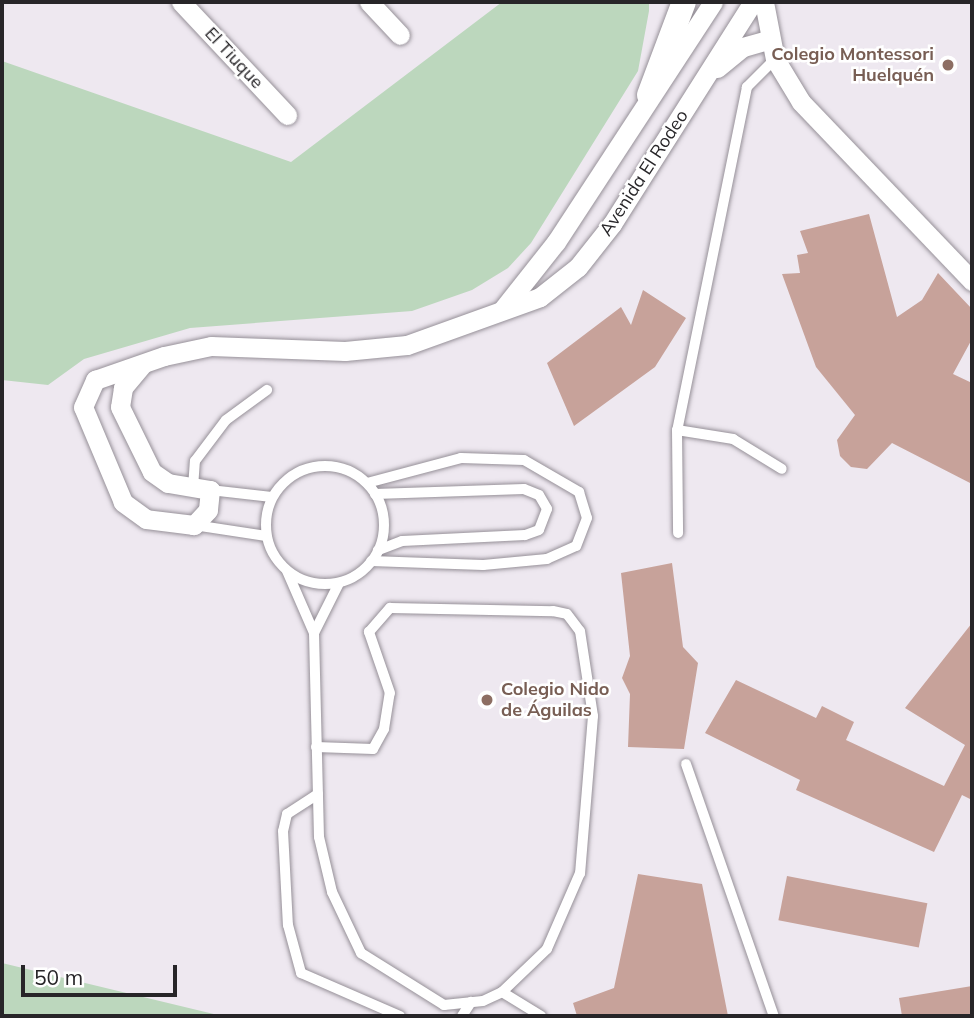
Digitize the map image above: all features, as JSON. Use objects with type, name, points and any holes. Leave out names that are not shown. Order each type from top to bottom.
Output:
[{"type":"street","name":"El Tiuque","points":[[181,2],[287,115]]},
{"type":"street","points":[[369,2],[400,35]]},
{"type":"street","points":[[649,95],[684,2]]},
{"type":"street","name":"Avenida El Rodeo","points":[[503,309],[556,242],[649,95],[713,2]]},
{"type":"street","name":"Avenida El Rodeo","points":[[194,525],[154,521],[130,509],[83,407],[95,380],[142,365],[235,343],[376,350],[438,337],[503,309],[541,297],[578,267],[694,95],[752,2]]},
{"type":"street","points":[[764,2],[768,40],[775,59],[801,102],[972,281]]},
{"type":"street","points":[[694,95],[727,57],[768,40]]},
{"type":"street","points":[[556,242],[564,259],[578,267]]},
{"type":"street","points":[[142,365],[122,388],[121,410],[152,472],[202,489],[205,517],[194,525]]},
{"type":"lane","points":[[678,533],[677,430],[747,88],[775,59]]},
{"type":"lane","points":[[267,390],[226,420],[195,461],[202,489],[272,496]]},
{"type":"lane","points":[[677,430],[733,439],[782,469]]},
{"type":"lane","points":[[367,483],[461,458],[524,460],[579,492],[587,518],[576,545],[547,559],[483,565],[371,561]]},
{"type":"lane","points":[[314,633],[338,583],[371,561],[378,550],[384,522],[375,494],[367,483],[345,469],[320,465],[296,472],[272,496],[266,536],[287,571],[314,633],[316,747],[319,837],[332,892],[361,953],[444,1005],[471,1002],[502,992],[547,949],[580,873],[593,716],[580,631],[567,614],[553,611],[390,608],[369,632],[390,693],[390,714],[373,749],[316,747]]},
{"type":"lane","points":[[375,494],[524,489],[539,495],[547,509],[539,530],[525,535],[402,541],[378,550]]},
{"type":"lane","points":[[194,525],[266,536]]},
{"type":"lane","points":[[287,571],[303,580],[338,583]]},
{"type":"lane","points":[[686,764],[774,1016]]},
{"type":"lane","points":[[318,794],[287,814],[283,831],[288,925],[301,974],[400,1016]]},
{"type":"lane","points":[[502,992],[541,1016]]},
{"type":"lane","points":[[462,1016],[471,1002]]},
{"type":"green space","points":[[502,2],[649,2],[638,71],[531,243],[508,268],[472,290],[412,311],[190,328],[84,359],[48,385],[2,380],[2,61],[291,162]]},
{"type":"green space","points":[[2,963],[222,1016],[2,1016]]},
{"type":"building","points":[[869,214],[897,317],[922,300],[938,273],[972,309],[972,339],[953,374],[972,383],[972,484],[892,443],[867,469],[851,467],[840,456],[837,440],[855,415],[816,367],[782,274],[800,273],[797,255],[808,253],[800,231]]},
{"type":"building","points":[[643,290],[686,318],[655,367],[574,426],[547,363],[621,307],[631,325]]},
{"type":"building","points":[[672,563],[683,647],[698,663],[684,749],[628,747],[630,694],[622,678],[630,656],[621,573]]},
{"type":"building","points":[[972,623],[972,800],[962,795],[934,852],[796,790],[800,780],[705,733],[736,680],[816,718],[822,706],[854,722],[846,740],[944,786],[965,745],[905,708]]},
{"type":"building","points":[[638,874],[702,884],[728,1016],[577,1016],[573,1003],[614,988]]},
{"type":"building","points":[[787,876],[927,903],[919,947],[778,920]]},
{"type":"building","points":[[972,986],[972,1016],[902,1016],[899,998]]},
{"type":"place","name":"Colegio Montessori Huelquén","points":[[948,65]]},
{"type":"place","name":"Colegio Nido de Águilas","points":[[487,700]]}]
